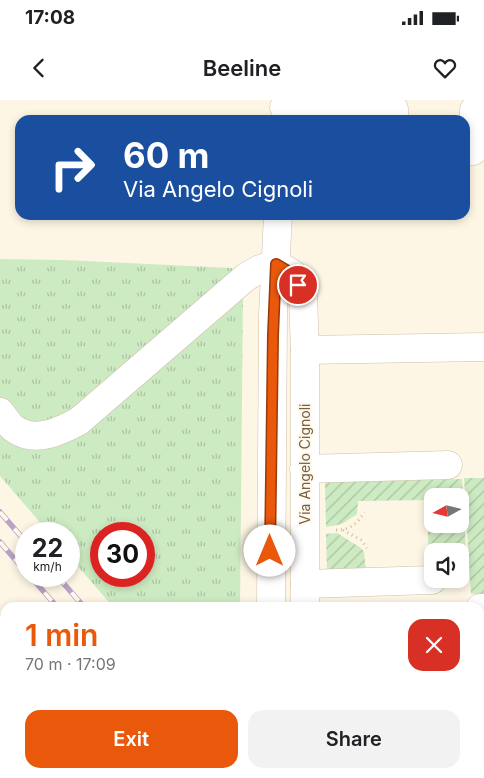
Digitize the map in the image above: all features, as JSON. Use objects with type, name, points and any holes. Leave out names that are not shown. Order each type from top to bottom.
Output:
[{"type":"street","points":[[284,109],[394,109],[394,115]]},
{"type":"street","points":[[470,151],[473,151],[474,110]]},
{"type":"street","points":[[271,602],[273,325],[278,220]]},
{"type":"street","points":[[0,412],[16,430],[34,436],[58,432],[79,421],[246,277],[260,269],[276,264]]},
{"type":"street","name":"Via Angelo Cignoli","points":[[276,264],[293,274],[303,297],[305,350],[305,596]]},
{"type":"street","points":[[305,350],[484,347]]},
{"type":"street","points":[[304,469],[448,465]]},
{"type":"street","points":[[305,596],[424,581]]},
{"type":"path","points":[[343,530],[361,540],[367,548]]},
{"type":"green space","points":[[0,259],[232,268],[243,293],[240,602],[109,602],[96,587],[155,587],[155,522],[90,522],[90,580],[80,569],[80,522],[40,522],[0,476]]},
{"type":"green space","points":[[464,478],[484,478],[484,594],[471,594],[467,533],[469,533],[469,488],[465,488]]},
{"type":"green space","points":[[462,479],[462,488],[424,488],[424,500],[358,501],[357,514],[342,524],[326,527],[325,482]]},
{"type":"green space","points":[[337,533],[361,548],[364,552],[366,571],[327,572],[326,534]]},
{"type":"green space","points":[[428,533],[465,533],[465,543],[428,543]]},
{"type":"railway","points":[[0,512],[15,529]]},
{"type":"railway","points":[[0,542],[15,559]]},
{"type":"railway","points":[[40,587],[53,602]]},
{"type":"railway","points":[[67,587],[80,602]]},
{"type":"route","points":[[270,551],[273,315],[276,264],[293,274],[298,285]]}]
